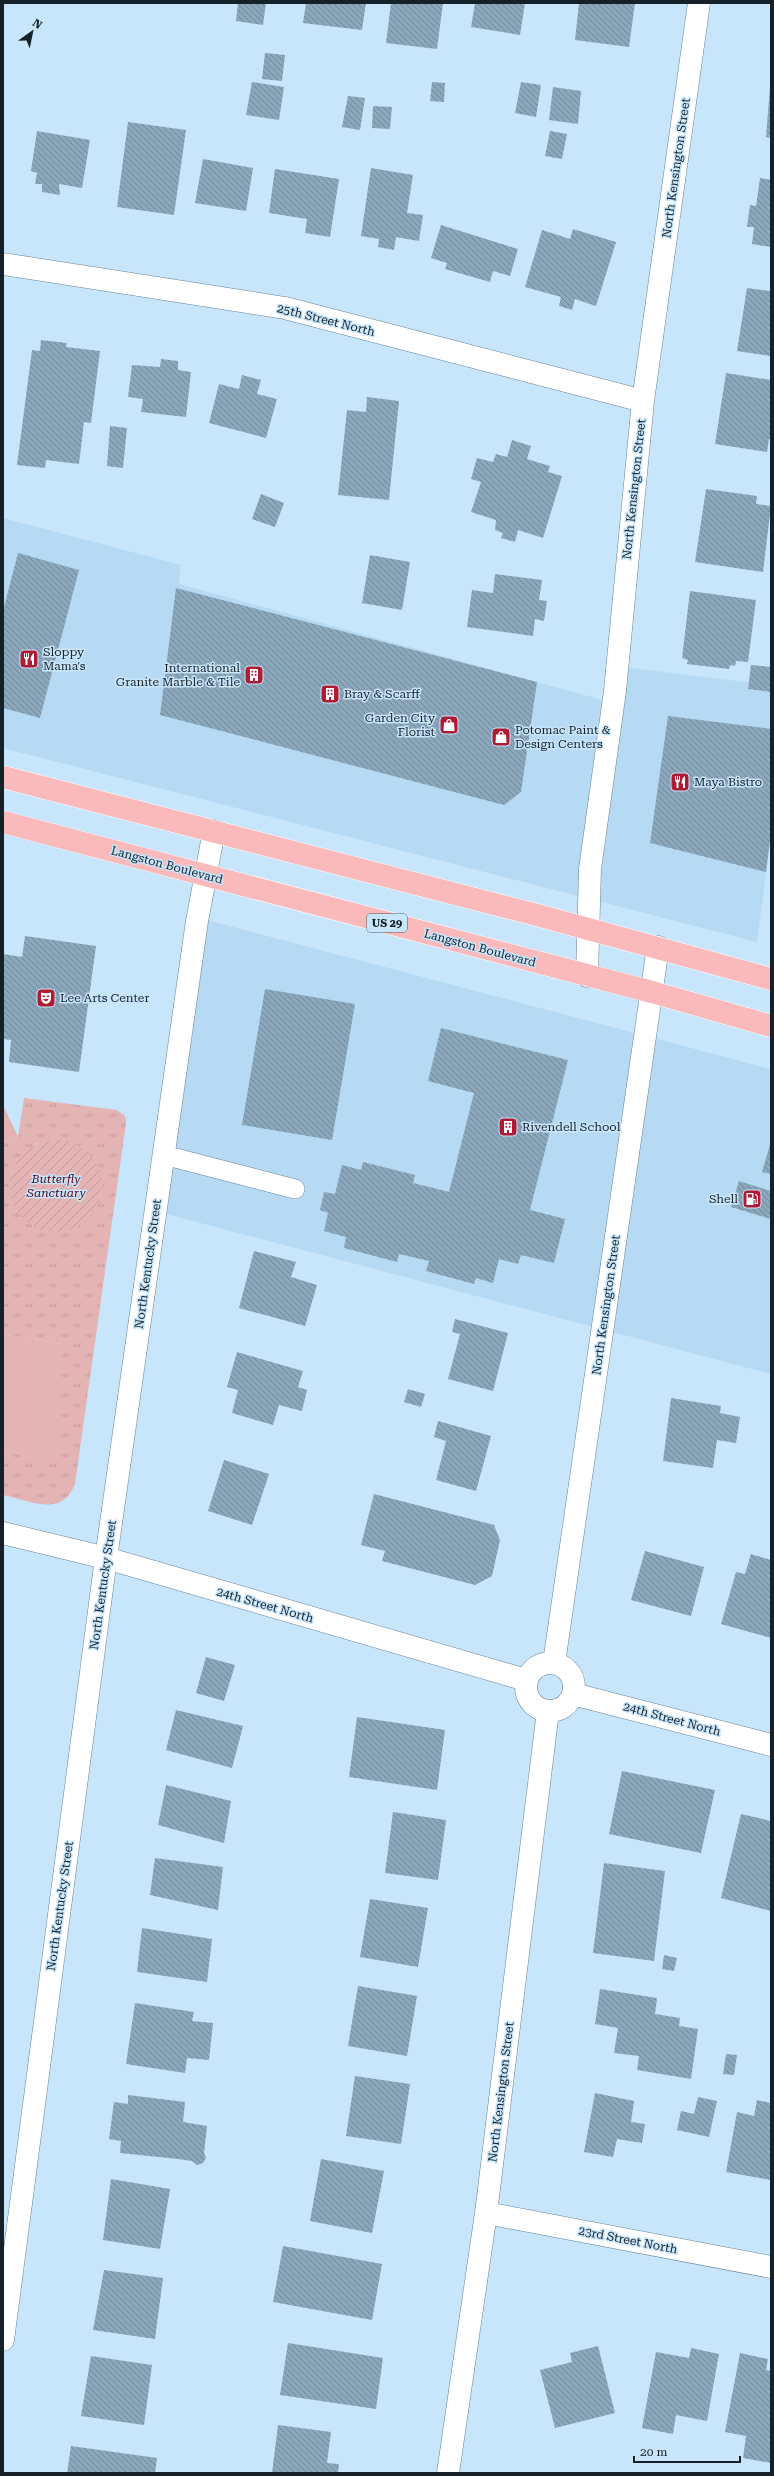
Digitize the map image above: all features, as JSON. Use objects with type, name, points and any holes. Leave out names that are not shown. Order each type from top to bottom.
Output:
[{"type":"main road","points":[[3,777],[658,947],[771,979]]},
{"type":"main road","name":"Langston Boulevard","points":[[3,822],[652,992],[771,1026]]},
{"type":"street","name":"North Kensington Street","points":[[587,976],[587,929],[590,869],[615,691],[643,401],[699,3]]},
{"type":"street","name":"25th Street North","points":[[3,264],[285,308],[643,401]]},
{"type":"street","name":"North Kentucky Street","points":[[3,2340],[106,1558],[205,875],[214,831]]},
{"type":"street","name":"North Kensington Street","points":[[554,1663],[658,947]]},
{"type":"street","name":"24th Street North","points":[[3,1533],[106,1558],[526,1680]]},
{"type":"street","points":[[554,1663],[562,1666],[572,1678],[573,1694],[564,1707],[548,1711],[535,1706],[530,1701],[525,1687],[526,1680],[534,1668],[540,1665],[554,1663]]},
{"type":"street","name":"24th Street North","points":[[573,1694],[771,1745]]},
{"type":"street","name":"North Kensington Street","points":[[448,2473],[486,2213],[548,1711]]},
{"type":"street","name":"23rd Street North","points":[[486,2213],[771,2267]]},
{"type":"lane","points":[[164,1155],[295,1189]]},
{"type":"shaded area","points":[[3,518],[181,565],[179,584],[610,702],[615,666],[771,685],[771,837],[757,942],[3,748]]},
{"type":"shaded area","points":[[203,919],[771,1069],[771,1374],[163,1213]]},
{"type":"green space","points":[[24,1098],[117,1110],[125,1116],[126,1123],[75,1484],[69,1494],[62,1501],[54,1504],[35,1503],[3,1495],[3,1449],[37,1460],[63,1344],[3,1334],[3,1142],[18,1137]],"holes":[[[37,1143],[49,1232],[33,1225],[22,1216],[15,1204],[12,1192],[12,1179],[17,1166],[25,1154]]]},
{"type":"green space","points":[[3,1105],[18,1137],[3,1142]]},
{"type":"green space","name":"Butterfly Sanctuary","points":[[47,1140],[65,1140],[82,1147],[95,1160],[102,1177],[102,1195],[95,1212],[82,1225],[65,1232],[47,1232],[30,1225],[17,1212],[10,1195],[10,1177],[17,1160],[30,1147]]},
{"type":"green space","points":[[3,1334],[63,1344],[56,1446],[37,1460],[3,1449]]},
{"type":"building","points":[[238,3],[266,3],[263,25],[236,21]]},
{"type":"building","points":[[306,3],[366,3],[362,30],[303,23]]},
{"type":"building","points":[[391,3],[443,3],[437,49],[386,43]]},
{"type":"building","points":[[475,3],[525,3],[520,35],[471,27]]},
{"type":"building","points":[[579,3],[635,3],[629,47],[575,40]]},
{"type":"building","points":[[265,53],[285,55],[282,81],[262,79]]},
{"type":"building","points":[[252,82],[284,87],[279,120],[246,115]]},
{"type":"building","points":[[432,82],[445,83],[444,102],[430,101]]},
{"type":"building","points":[[521,82],[541,85],[536,117],[515,113]]},
{"type":"building","points":[[553,87],[581,91],[578,124],[549,120]]},
{"type":"building","points":[[771,87],[771,138],[766,137]]},
{"type":"building","points":[[348,96],[365,98],[360,130],[342,127]]},
{"type":"building","points":[[373,106],[392,107],[390,129],[372,128]]},
{"type":"building","points":[[128,122],[186,130],[174,215],[117,207]]},
{"type":"building","points":[[37,131],[90,140],[82,188],[59,184],[60,195],[42,192],[42,184],[35,184],[37,173],[31,171]]},
{"type":"building","points":[[550,131],[567,134],[562,159],[545,156]]},
{"type":"building","points":[[203,159],[253,168],[246,211],[195,203]]},
{"type":"building","points":[[371,168],[413,175],[407,213],[423,215],[419,241],[396,237],[394,250],[378,247],[379,239],[361,236]]},
{"type":"building","points":[[275,169],[339,179],[330,237],[305,233],[307,219],[269,213]]},
{"type":"building","points":[[760,178],[771,180],[771,247],[752,244],[754,227],[747,227],[750,205],[756,206]]},
{"type":"building","points":[[441,225],[518,249],[510,276],[493,271],[490,282],[445,269],[447,263],[431,258]]},
{"type":"building","points":[[573,229],[616,242],[596,306],[575,299],[572,310],[559,306],[561,297],[525,287],[542,230],[570,239]]},
{"type":"building","points":[[747,288],[771,291],[771,356],[737,351]]},
{"type":"building","points":[[41,340],[67,343],[66,347],[100,351],[91,423],[84,422],[79,464],[46,460],[45,468],[17,465],[32,350],[40,351]]},
{"type":"building","points":[[161,359],[178,361],[178,370],[191,372],[186,417],[141,412],[143,399],[128,397],[132,365],[160,367]]},
{"type":"building","points":[[726,373],[771,380],[771,439],[769,439],[767,452],[715,444]]},
{"type":"building","points":[[242,375],[261,380],[257,394],[277,399],[266,438],[209,423],[219,384],[239,389]]},
{"type":"building","points":[[367,397],[399,401],[389,500],[338,495],[347,410],[366,412]]},
{"type":"building","points":[[110,426],[127,428],[123,468],[107,466]]},
{"type":"building","points":[[512,440],[531,446],[527,459],[550,466],[548,472],[562,476],[543,538],[518,530],[515,542],[501,538],[503,533],[495,530],[496,520],[471,512],[481,482],[471,479],[477,458],[493,462],[496,454],[507,457]]},
{"type":"building","points":[[706,489],[757,496],[756,504],[771,506],[763,572],[695,562]]},
{"type":"building","points":[[261,494],[284,503],[275,527],[252,519]]},
{"type":"building","name":"Sloppy Mama's","points":[[18,553],[79,570],[40,718],[3,708],[3,611]]},
{"type":"building","points":[[370,555],[410,562],[402,610],[362,603]]},
{"type":"building","points":[[495,574],[542,580],[539,600],[547,601],[544,621],[535,619],[533,636],[467,627],[472,590],[493,593]]},
{"type":"building","points":[[176,588],[537,682],[521,792],[504,805],[160,715]]},
{"type":"building","points":[[690,591],[756,600],[748,662],[736,661],[735,666],[730,665],[729,669],[687,664],[688,660],[682,658]]},
{"type":"building","points":[[751,665],[771,667],[771,692],[748,689]]},
{"type":"building","points":[[668,716],[771,729],[771,832],[766,872],[650,843]]},
{"type":"building","name":"Lee Arts Center","points":[[25,936],[96,946],[79,1072],[9,1062],[11,1040],[3,1039],[3,954],[22,957]]},
{"type":"building","points":[[265,989],[355,1004],[332,1140],[242,1125]]},
{"type":"building","name":"Rivendell School","points":[[441,1028],[568,1060],[530,1210],[565,1219],[554,1263],[521,1255],[518,1264],[499,1259],[493,1283],[476,1278],[474,1284],[426,1271],[429,1261],[399,1254],[397,1262],[344,1248],[346,1237],[324,1231],[328,1213],[320,1210],[324,1192],[335,1194],[342,1165],[361,1170],[363,1162],[415,1175],[413,1183],[449,1192],[474,1093],[428,1081]]},
{"type":"building","points":[[771,1141],[771,1174],[762,1172]]},
{"type":"building","name":"Shell","points":[[739,1181],[771,1191],[771,1219],[731,1207]]},
{"type":"building","points":[[254,1251],[296,1262],[291,1277],[317,1285],[305,1326],[239,1308]]},
{"type":"building","points":[[455,1319],[508,1333],[493,1391],[448,1379],[460,1334],[452,1332]]},
{"type":"building","points":[[237,1352],[303,1371],[298,1387],[307,1390],[302,1411],[279,1405],[273,1425],[232,1413],[238,1390],[227,1387]]},
{"type":"building","points":[[408,1389],[425,1394],[421,1407],[404,1402]]},
{"type":"building","points":[[671,1398],[721,1406],[720,1413],[740,1417],[736,1443],[717,1440],[713,1468],[663,1461]]},
{"type":"building","points":[[438,1421],[491,1436],[476,1491],[436,1480],[446,1441],[434,1437]]},
{"type":"building","points":[[224,1460],[269,1474],[252,1525],[208,1511]]},
{"type":"building","points":[[374,1494],[494,1525],[500,1540],[492,1576],[475,1585],[382,1561],[385,1551],[361,1545]]},
{"type":"building","points":[[645,1551],[704,1567],[691,1616],[631,1600]]},
{"type":"building","points":[[751,1554],[771,1560],[771,1638],[721,1624],[736,1572],[745,1574]]},
{"type":"building","points":[[206,1657],[235,1665],[224,1701],[196,1693]]},
{"type":"building","points":[[176,1710],[243,1726],[232,1768],[166,1750]]},
{"type":"building","points":[[357,1717],[445,1730],[437,1790],[349,1777]]},
{"type":"building","points":[[622,1771],[715,1790],[701,1853],[609,1834]]},
{"type":"building","points":[[166,1785],[231,1801],[224,1843],[158,1825]]},
{"type":"building","points":[[393,1812],[446,1820],[438,1880],[385,1873]]},
{"type":"building","points":[[741,1814],[771,1821],[771,1911],[721,1898]]},
{"type":"building","points":[[155,1858],[223,1867],[218,1910],[150,1895]]},
{"type":"building","points":[[604,1863],[665,1871],[654,1961],[593,1953]]},
{"type":"building","points":[[370,1899],[428,1908],[418,1967],[360,1957]]},
{"type":"building","points":[[142,1928],[212,1939],[207,1982],[137,1972]]},
{"type":"building","points":[[664,1955],[677,1958],[674,1971],[662,1969]]},
{"type":"building","points":[[358,1986],[417,1996],[407,2056],[348,2046]]},
{"type":"building","points":[[600,1989],[657,1998],[655,2014],[680,2018],[679,2026],[698,2029],[691,2079],[637,2070],[639,2056],[614,2053],[618,2028],[595,2024]]},
{"type":"building","points":[[135,2003],[194,2012],[192,2021],[213,2023],[209,2060],[187,2058],[185,2073],[126,2064]]},
{"type":"building","points":[[726,2054],[737,2055],[734,2075],[723,2074]]},
{"type":"building","points":[[355,2076],[410,2084],[401,2144],[346,2136]]},
{"type":"building","points":[[595,2093],[634,2101],[631,2122],[645,2124],[642,2143],[617,2139],[613,2157],[584,2152]]},
{"type":"building","points":[[128,2095],[185,2102],[183,2122],[207,2126],[204,2153],[206,2158],[203,2163],[197,2165],[192,2161],[120,2153],[121,2141],[109,2139],[114,2102],[128,2104]]},
{"type":"building","points":[[698,2097],[717,2101],[709,2137],[677,2130],[681,2111],[694,2114]]},
{"type":"building","points":[[757,2100],[771,2103],[771,2180],[726,2172],[737,2112],[754,2116]]},
{"type":"building","points":[[321,2159],[384,2171],[372,2233],[310,2221]]},
{"type":"building","points":[[111,2179],[170,2189],[160,2249],[103,2240]]},
{"type":"building","points":[[283,2246],[382,2264],[372,2320],[273,2302]]},
{"type":"building","points":[[104,2270],[163,2278],[155,2339],[93,2330]]},
{"type":"building","points":[[288,2343],[383,2358],[376,2409],[280,2395]]},
{"type":"building","points":[[598,2346],[615,2413],[555,2428],[540,2370],[572,2362],[570,2353]]},
{"type":"building","points":[[691,2348],[719,2354],[707,2421],[676,2415],[673,2434],[642,2428],[656,2352],[689,2358]]},
{"type":"building","points":[[740,2353],[768,2359],[766,2370],[771,2371],[771,2463],[743,2458],[746,2436],[725,2432]]},
{"type":"building","points":[[91,2356],[152,2365],[144,2425],[81,2416]]},
{"type":"building","points":[[278,2425],[331,2432],[327,2463],[339,2464],[338,2473],[272,2473]]},
{"type":"building","points":[[71,2446],[157,2458],[155,2473],[67,2473]]},
{"type":"place","name":"Sloppy Mama's","points":[[29,659]]},
{"type":"place","name":"International Granite Marble & Tile","points":[[254,675]]},
{"type":"place","name":"Bray & Scarff","points":[[330,694]]},
{"type":"place","name":"Garden City Florist","points":[[449,725]]},
{"type":"place","name":"Potomac Paint & Design Centers","points":[[501,737]]},
{"type":"place","name":"Maya Bistro","points":[[680,782]]},
{"type":"place","name":"Lee Arts Center","points":[[46,998]]},
{"type":"place","name":"Rivendell School","points":[[508,1127]]},
{"type":"place","name":"Shell","points":[[752,1199]]}]
